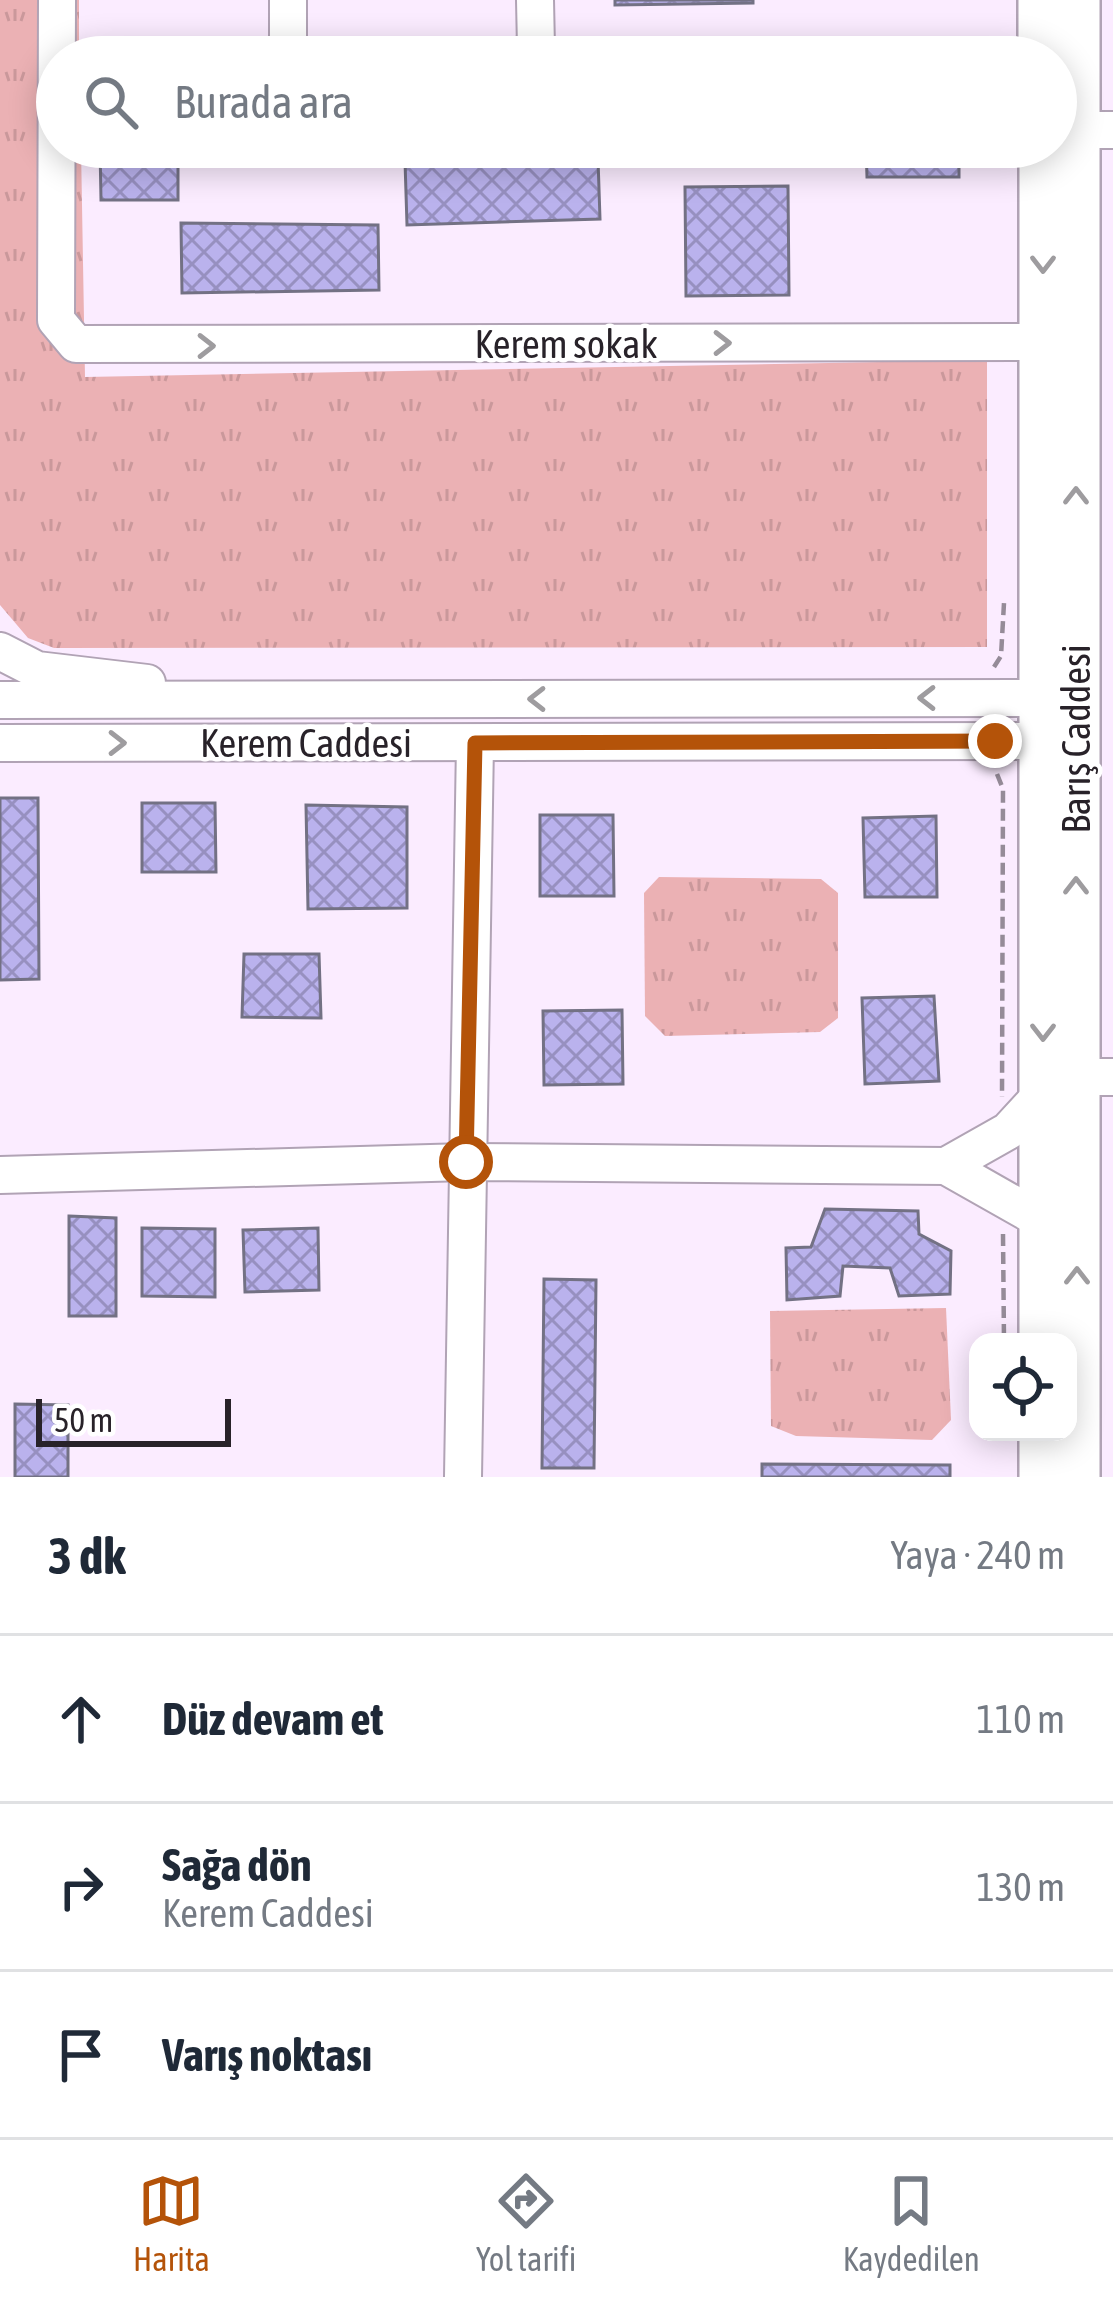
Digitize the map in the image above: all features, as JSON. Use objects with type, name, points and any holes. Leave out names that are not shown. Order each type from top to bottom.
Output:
[{"type":"main road","points":[[1041,0],[1041,36]]},
{"type":"main road","name":"Barış Caddesi","points":[[1077,0],[1077,1477]]},
{"type":"main road","name":"Barış Caddesi","points":[[1042,1333],[1043,1221],[1078,1082],[1044,720],[1043,342],[1072,168]]},
{"type":"main road","points":[[1042,1441],[1042,1477]]},
{"type":"street","name":"Kerem sokak","points":[[57,0],[57,36]]},
{"type":"street","points":[[288,0],[288,36]]},
{"type":"street","points":[[535,0],[536,36]]},
{"type":"street","name":"Kerem sokak","points":[[56,168],[56,320],[64,337],[89,346],[1043,342]]},
{"type":"street","points":[[0,651],[37,670],[136,679],[183,700]]},
{"type":"street","name":"Kerem Caddesi","points":[[0,700],[1044,720]]},
{"type":"street","name":"Kerem Caddesi","points":[[0,742],[475,743],[1044,720]]},
{"type":"street","points":[[463,1477],[475,743]]},
{"type":"street","points":[[946,1166],[1003,1134],[1078,1082]]},
{"type":"street","points":[[0,1175],[466,1162],[946,1166],[1043,1221]]},
{"type":"path","points":[[996,772],[1003,789],[998,1088],[1003,1134]]},
{"type":"path","points":[[1003,1198],[1004,1333]]},
{"type":"green space","points":[[0,0],[79,0],[79,36],[36,36],[36,168],[81,168],[85,377],[987,360],[987,647],[54,648],[28,638],[0,605]]},
{"type":"green space","points":[[659,877],[821,879],[838,893],[838,1018],[820,1032],[665,1036],[645,1016],[644,893]]},
{"type":"green space","points":[[946,1308],[951,1420],[932,1440],[796,1436],[771,1426],[770,1311]]},
{"type":"building","points":[[615,0],[753,0],[753,3],[615,5]]},
{"type":"building","points":[[100,168],[178,168],[178,200],[101,200]]},
{"type":"building","points":[[405,168],[598,168],[600,219],[407,225]]},
{"type":"building","points":[[867,168],[959,168],[959,177],[867,177]]},
{"type":"building","points":[[788,186],[789,295],[686,296],[685,187]]},
{"type":"building","points":[[181,223],[378,225],[379,290],[182,293]]},
{"type":"building","points":[[0,798],[38,798],[39,979],[0,980]]},
{"type":"building","points":[[142,803],[215,803],[216,872],[142,872]]},
{"type":"building","points":[[306,805],[407,807],[407,908],[308,909]]},
{"type":"building","points":[[540,815],[613,815],[614,896],[540,896]]},
{"type":"building","points":[[936,816],[937,897],[865,897],[863,818]]},
{"type":"building","points":[[244,954],[319,954],[321,1018],[242,1017]]},
{"type":"building","points":[[934,996],[939,1081],[865,1084],[862,998]]},
{"type":"building","points":[[622,1010],[623,1084],[544,1085],[543,1011]]},
{"type":"building","points":[[825,1209],[918,1211],[919,1234],[951,1251],[950,1294],[899,1296],[890,1268],[843,1266],[840,1296],[787,1300],[786,1248],[811,1247]]},
{"type":"building","points":[[69,1216],[116,1218],[116,1316],[69,1316]]},
{"type":"building","points":[[142,1228],[215,1229],[215,1297],[142,1296]]},
{"type":"building","points":[[318,1228],[319,1290],[245,1292],[243,1230]]},
{"type":"building","points":[[544,1279],[596,1280],[594,1468],[542,1468]]},
{"type":"building","points":[[15,1404],[68,1405],[68,1477],[15,1477]]},
{"type":"building","points":[[762,1464],[950,1465],[950,1477],[762,1477]]},
{"type":"route","points":[[466,1162],[475,743],[995,741]]}]
